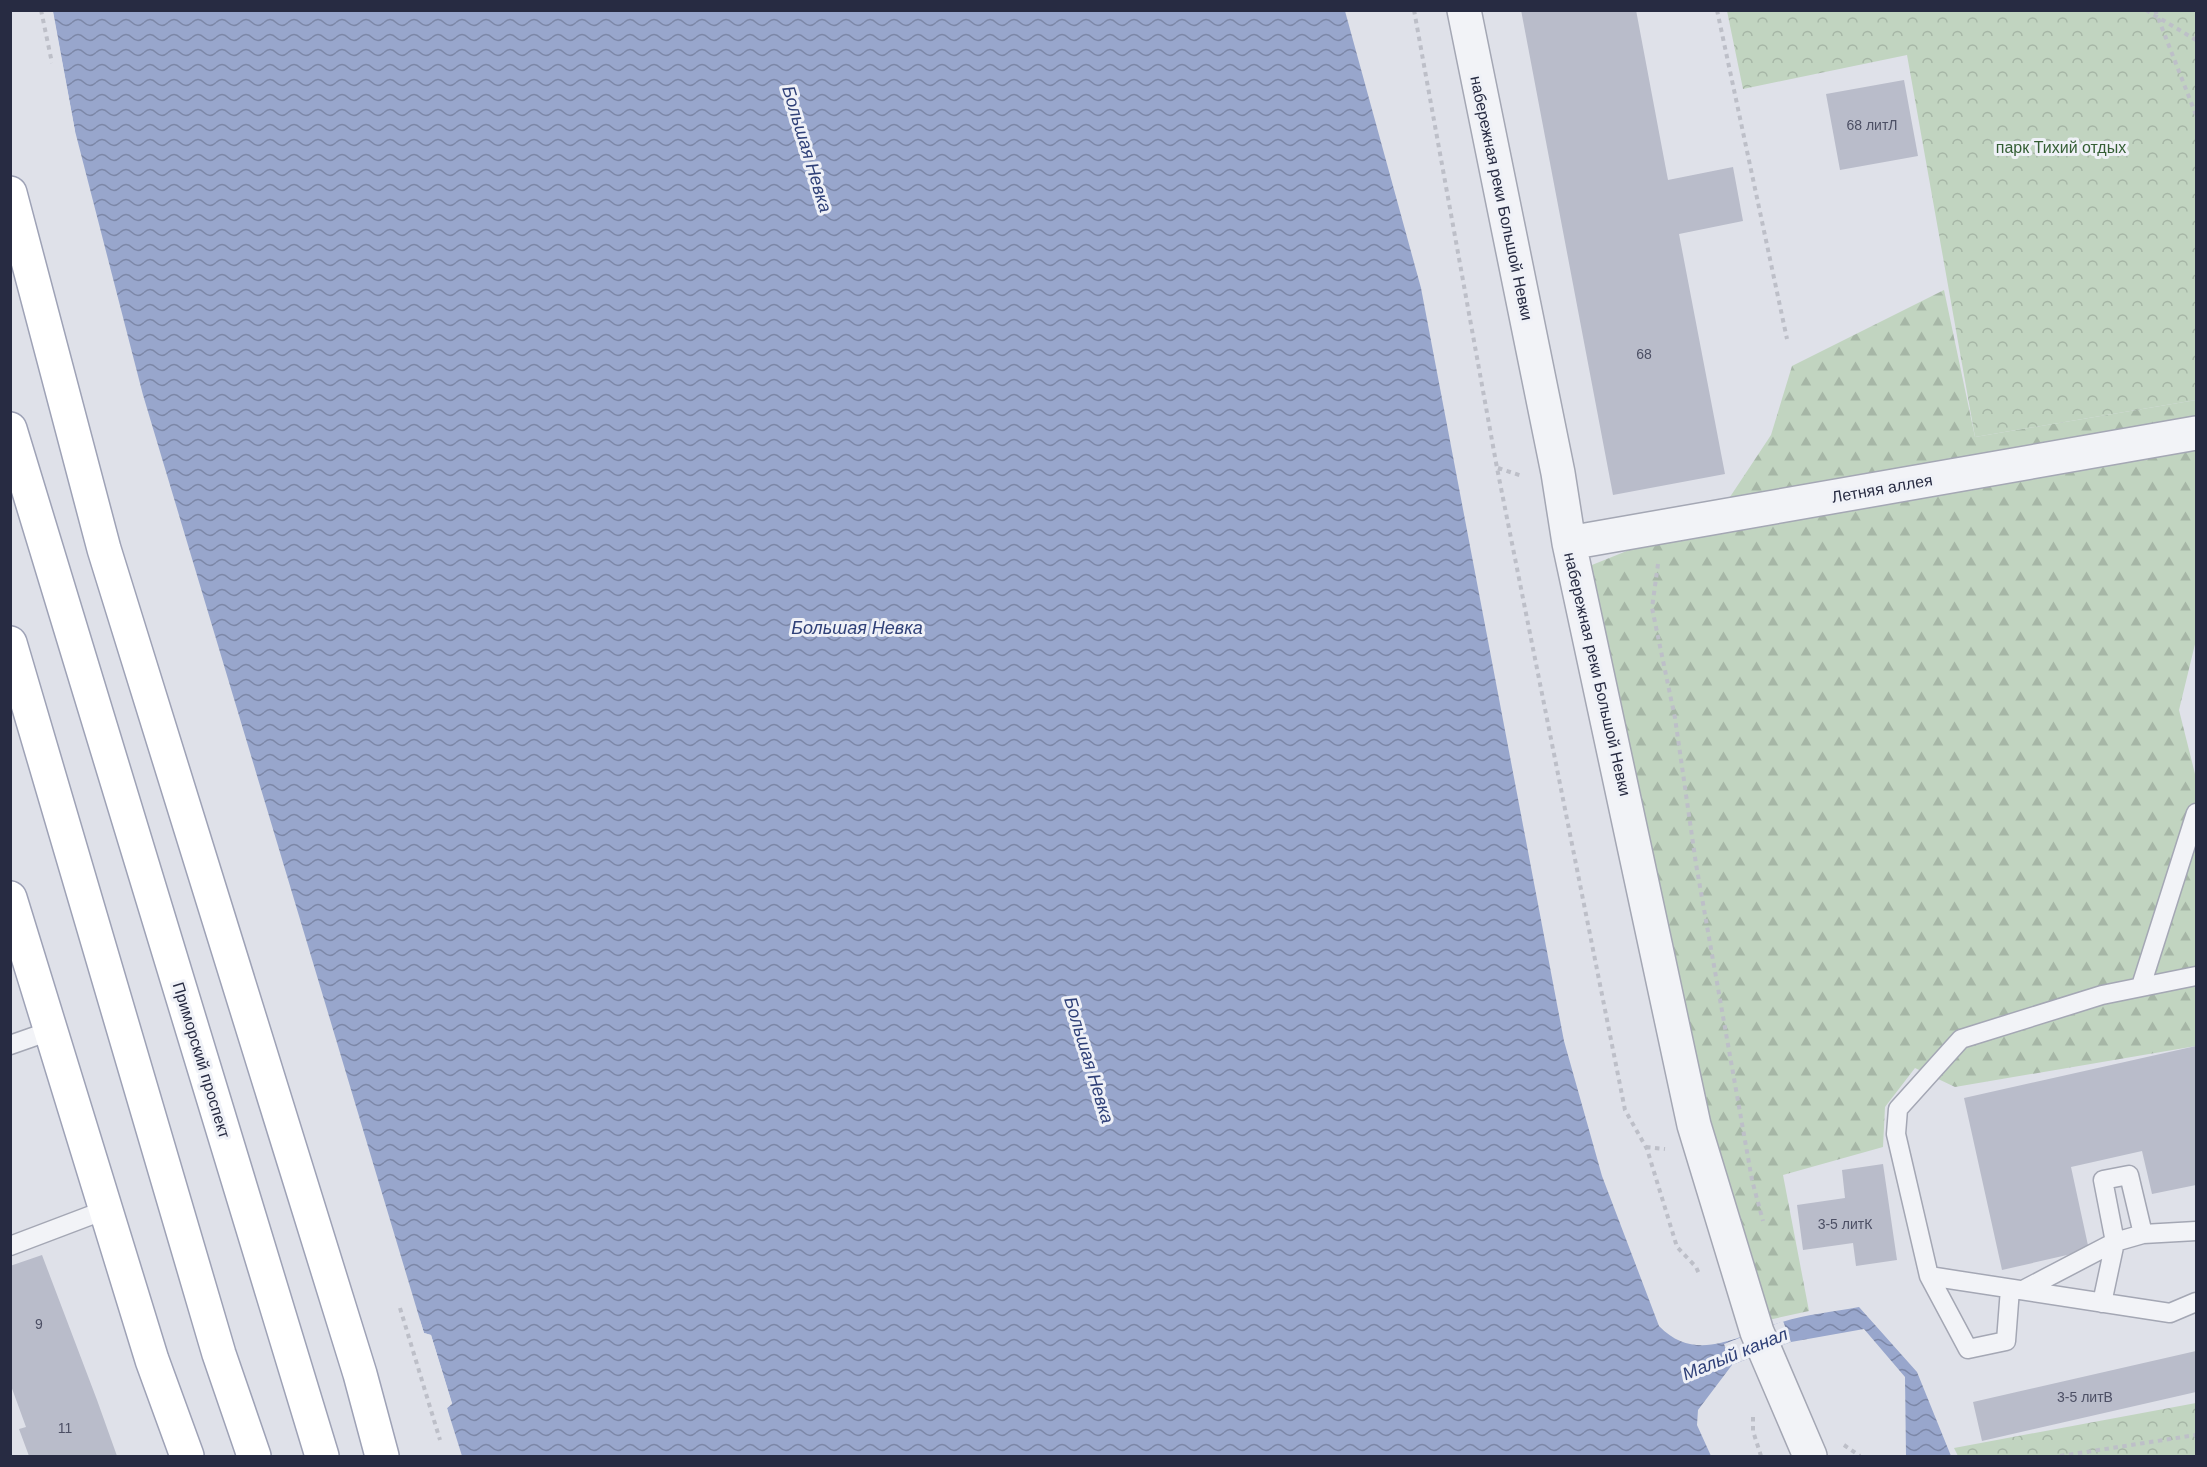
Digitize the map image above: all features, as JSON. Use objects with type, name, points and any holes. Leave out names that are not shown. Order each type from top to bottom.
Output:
[{"type":"main road","points":[[10,193],[104,549],[360,1374],[382,1456]]},
{"type":"main road","name":"Приморский проспект","points":[[10,429],[84,664],[322,1456]]},
{"type":"main road","points":[[10,643],[219,1354],[254,1456]]},
{"type":"main road","points":[[10,898],[152,1360],[187,1456]]},
{"type":"street","name":"набережная реки Большой Невки","points":[[1464,10],[1558,473],[1569,543],[1649,905],[1694,1125],[1761,1342],[1810,1456]]},
{"type":"street","name":"Летняя аллея","points":[[1569,543],[2196,434]]},
{"type":"lane","points":[[2141,986],[2196,813]]},
{"type":"lane","points":[[2017,1289],[2006,1341],[1968,1349],[1929,1276],[1896,1134],[1898,1109],[1961,1039],[2102,995],[2196,976]]},
{"type":"lane","points":[[10,1046],[50,1031]]},
{"type":"lane","points":[[2102,1303],[2115,1242],[2103,1180],[2129,1175],[2144,1234]]},
{"type":"lane","points":[[10,1246],[105,1210]]},
{"type":"lane","points":[[2017,1289],[2115,1242],[2144,1234],[2196,1231]]},
{"type":"lane","points":[[1929,1276],[2170,1313],[2196,1302]]},
{"type":"path","points":[[41,10],[52,63]]},
{"type":"path","points":[[1414,10],[1497,468],[1624,1110],[1647,1149],[1677,1247],[1696,1267],[1704,1285]]},
{"type":"path","points":[[1717,10],[1787,339]]},
{"type":"path","points":[[2146,10],[2196,40]]},
{"type":"path","points":[[2155,10],[2196,115]]},
{"type":"path","points":[[1497,468],[1532,480]]},
{"type":"path","points":[[1664,526],[1652,608],[1675,718],[1698,874],[1752,1180],[1764,1222]]},
{"type":"path","points":[[400,1308],[440,1440]]},
{"type":"path","points":[[2060,1456],[2196,1435]]},
{"type":"green space","name":"парк Тихий отдых","points":[[1727,11],[2196,11],[2196,400],[1975,437],[1907,55],[1743,89]]},
{"type":"green space","points":[[1944,290],[1975,437],[2196,400],[2196,640],[2179,710],[2196,778],[2196,1046],[1955,1087],[1915,1068],[1885,1107],[1883,1147],[1783,1175],[1809,1311],[1759,1322],[1698,1081],[1587,567],[1644,544],[1724,506],[1771,435],[1792,366]]},
{"type":"green space","points":[[2196,1403],[2196,1456],[1958,1456],[1954,1448]]},
{"type":"water","name":"Большая Невка","points":[[53,11],[1345,11],[1421,288],[1564,1041],[1602,1176],[1659,1326],[1673,1338],[1688,1344],[1719,1344],[1791,1319],[1859,1307],[1917,1372],[1951,1456],[1906,1456],[1905,1377],[1864,1329],[1791,1342],[1732,1365],[1698,1410],[1697,1425],[1711,1456],[462,1456],[447,1408],[452,1403],[431,1335],[424,1333],[420,1320],[143,395],[75,131]]},
{"type":"pier","points":[[53,13],[75,131],[72,132],[50,14]]},
{"type":"pier","points":[[420,1320],[424,1333],[431,1335],[452,1404],[447,1408],[450,1421],[448,1422],[444,1408],[449,1403],[428,1336],[421,1334],[417,1321]]},
{"type":"pier","points":[[1783,1321],[1791,1342],[1732,1365],[1724,1344]]},
{"type":"building","points":[[1521,10],[1636,10],[1668,180],[1733,167],[1743,221],[1679,234],[1725,474],[1613,495]]},
{"type":"building","points":[[1904,80],[1918,156],[1840,170],[1826,94]]},
{"type":"building","points":[[2196,1046],[2196,1185],[2152,1194],[2142,1151],[2071,1167],[2089,1250],[2002,1270],[1964,1098]]},
{"type":"building","points":[[1883,1164],[1897,1260],[1856,1266],[1853,1243],[1803,1250],[1797,1205],[1845,1198],[1842,1170]]},
{"type":"building","points":[[42,1255],[117,1456],[29,1456],[19,1429],[26,1427],[10,1383],[10,1266]]},
{"type":"building","points":[[2196,1351],[2196,1392],[1982,1441],[1973,1402]]},
{"type":"water label","name":"Малый канал","points":[[1735,1354]]}]
